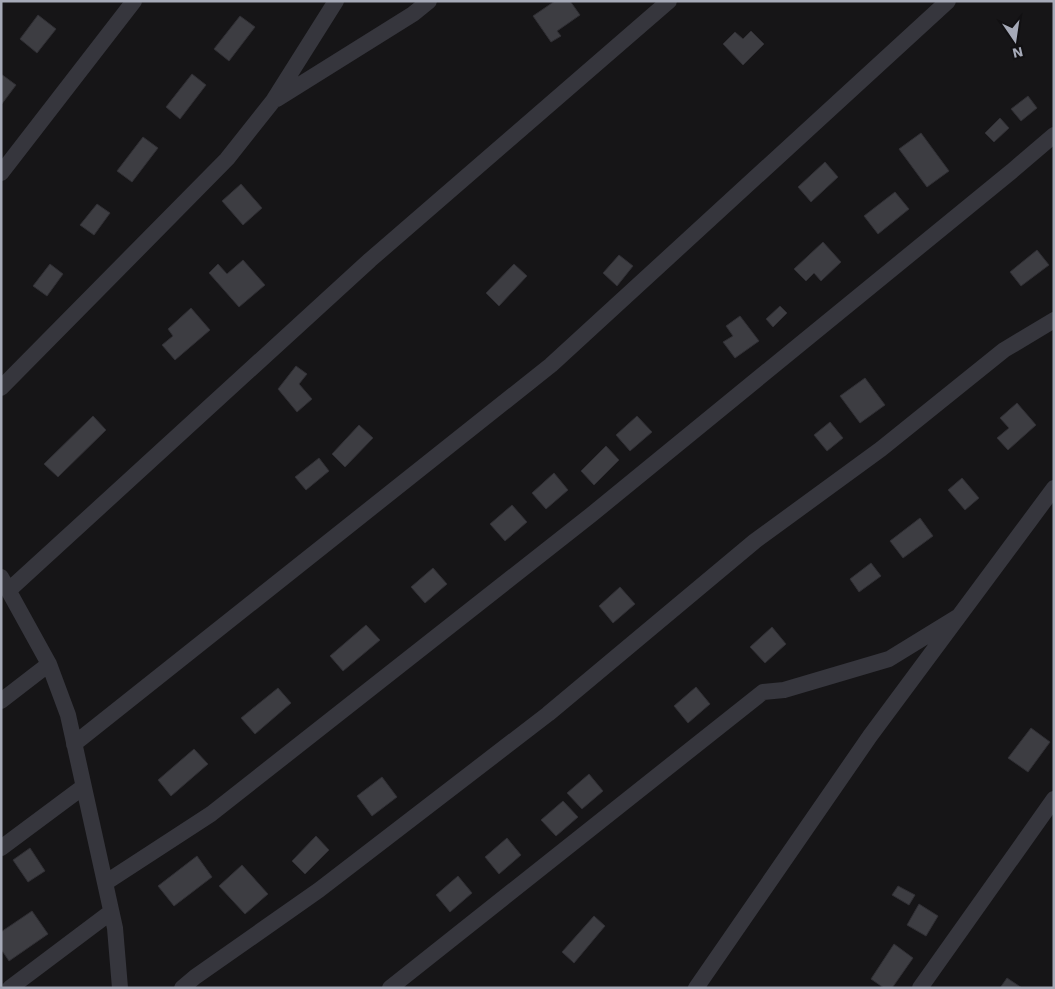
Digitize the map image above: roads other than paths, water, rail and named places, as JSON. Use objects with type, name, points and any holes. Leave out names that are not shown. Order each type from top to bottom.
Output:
[{"type":"street","points":[[1,174],[134,1]]},
{"type":"street","points":[[1,388],[227,159],[273,102],[336,1]]},
{"type":"street","points":[[273,102],[413,14],[429,1]]},
{"type":"street","points":[[120,988],[115,928],[68,715],[49,664],[5,584],[370,260],[668,1]]},
{"type":"street","points":[[74,744],[551,365],[948,1]]},
{"type":"street","points":[[105,883],[211,814],[576,528],[1054,135]]},
{"type":"street","points":[[182,988],[319,890],[540,720],[755,541],[881,449],[1004,350],[1054,320]]},
{"type":"street","points":[[696,988],[870,736],[1054,488]]},
{"type":"street","points":[[390,988],[763,692],[784,690],[889,659],[959,616]]},
{"type":"street","points":[[1,701],[49,664]]},
{"type":"street","points":[[1,848],[84,787]]},
{"type":"street","points":[[920,988],[1054,799]]},
{"type":"street","points":[[10,988],[111,912]]}]
